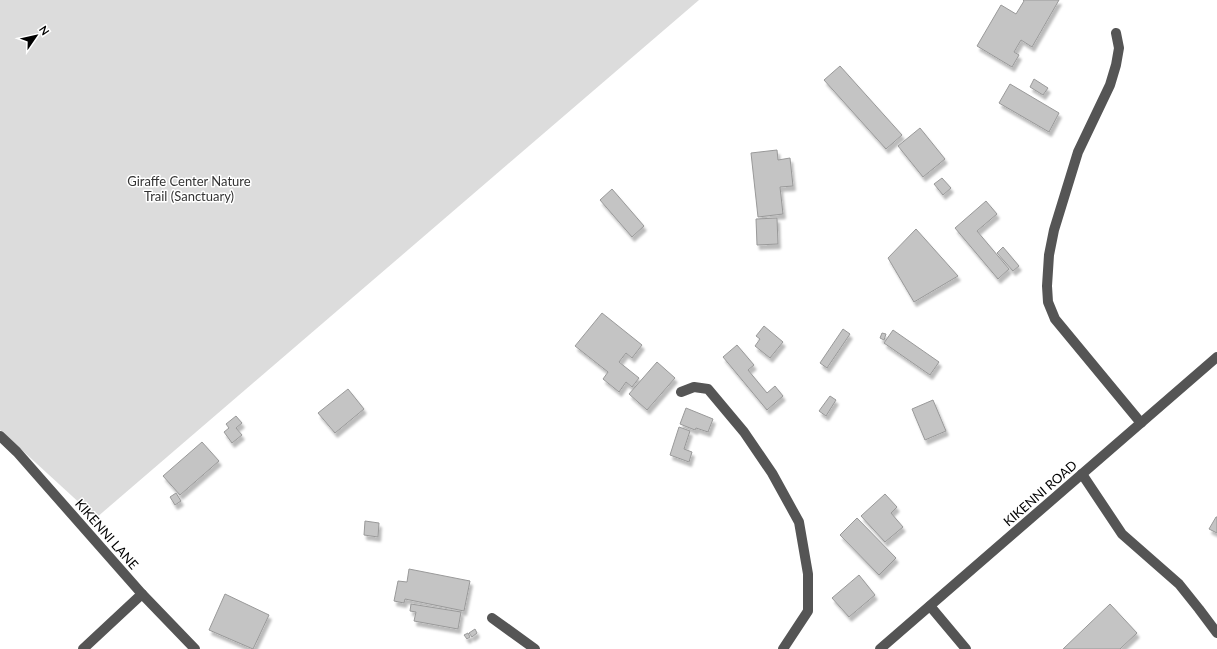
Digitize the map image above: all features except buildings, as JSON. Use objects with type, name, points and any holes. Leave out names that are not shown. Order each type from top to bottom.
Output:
[{"type":"street","points":[[1116,33],[1119,48],[1110,85],[1078,152],[1054,230],[1047,286],[1048,302],[1055,319],[1141,423]]},
{"type":"street","name":"KIKENNI ROAD","points":[[880,649],[1217,357]]},
{"type":"street","points":[[681,392],[694,387],[708,389],[720,401],[744,432],[772,473],[799,522],[808,574],[808,611],[782,649]]},
{"type":"street","name":"KIKENNI LANE","points":[[0,436],[17,452],[142,594],[195,649]]},
{"type":"street","points":[[1082,474],[1122,534],[1179,584],[1217,633]]},
{"type":"street","points":[[83,649],[142,594]]},
{"type":"street","points":[[930,606],[966,649]]},
{"type":"street","points":[[492,618],[535,649]]},
{"type":"green space","name":"Giraffe Center Nature Trail (Sanctuary)","points":[[0,0],[699,0],[96,518],[0,430]]}]
